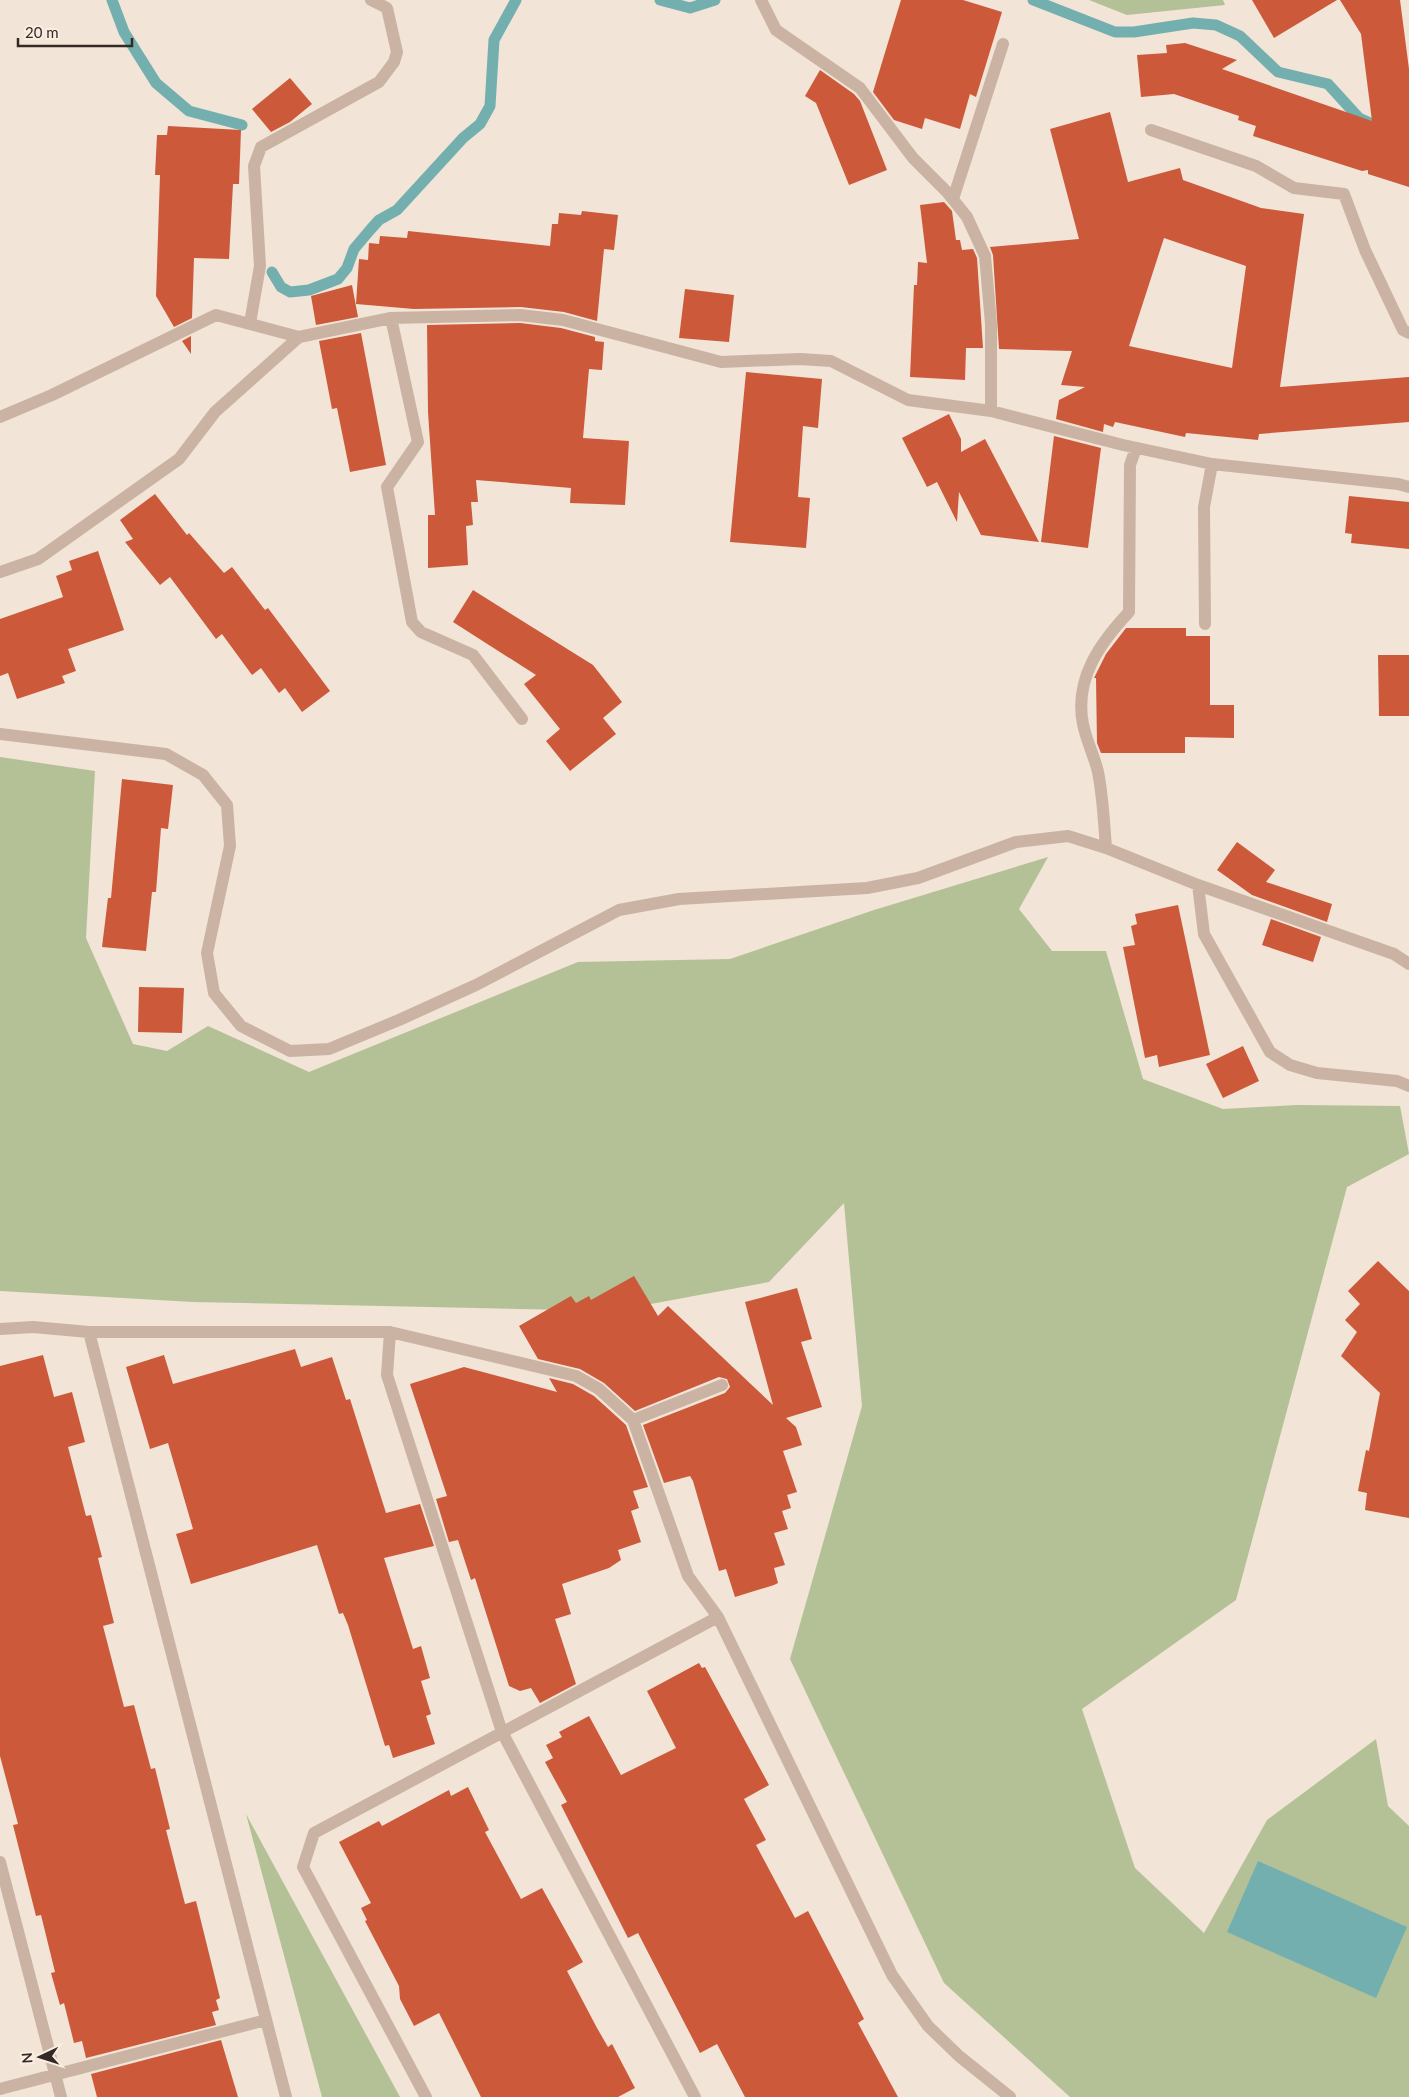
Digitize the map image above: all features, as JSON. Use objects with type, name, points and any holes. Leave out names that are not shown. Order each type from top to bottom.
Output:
[{"type":"street","points":[[250,323],[260,266],[254,166],[261,147],[379,82],[394,62],[397,52],[387,8],[371,0]]},
{"type":"street","points":[[761,0],[776,30],[860,88],[913,158],[967,217],[985,256],[991,323],[991,411]]},
{"type":"street","points":[[953,200],[1003,44]]},
{"type":"street","points":[[1151,130],[1256,166],[1294,188],[1344,194],[1365,250],[1403,330],[1409,334]]},
{"type":"street","points":[[0,417],[52,395],[216,315],[299,336],[391,318],[520,315],[564,320],[721,362],[800,359],[831,361],[877,387],[908,400],[991,411],[1136,448],[1212,464],[1398,484],[1409,487]]},
{"type":"street","points":[[391,318],[418,442],[387,487],[412,622],[421,632],[473,655],[522,720]]},
{"type":"street","points":[[0,572],[38,559],[179,459],[215,412],[299,336]]},
{"type":"street","points":[[1106,848],[1098,772],[1083,724],[1082,688],[1095,655],[1108,635],[1129,612],[1130,465],[1136,448]]},
{"type":"street","points":[[1205,624],[1204,507],[1212,464]]},
{"type":"street","points":[[0,734],[166,754],[204,775],[227,805],[230,846],[206,953],[214,993],[240,1026],[290,1051],[329,1048],[399,1020],[476,985],[619,910],[679,899],[867,888],[918,878],[1016,842],[1068,836],[1106,848],[1198,885],[1394,954],[1409,964]]},
{"type":"street","points":[[1198,885],[1204,934],[1270,1052],[1290,1065],[1316,1073],[1396,1081],[1409,1086]]},
{"type":"street","points":[[0,1329],[33,1327],[89,1332],[390,1332],[576,1376],[598,1389],[633,1420],[688,1576],[718,1617],[892,1975],[928,2026],[960,2056],[1010,2097]]},
{"type":"street","points":[[89,1332],[286,2097]]},
{"type":"street","points":[[390,1332],[386,1375],[502,1732],[696,2097]]},
{"type":"street","points":[[633,1420],[722,1385]]},
{"type":"street","points":[[426,2097],[303,1867],[314,1833],[718,1617]]},
{"type":"street","points":[[0,1862],[61,2097]]},
{"type":"street","points":[[0,2089],[266,2020]]},
{"type":"green space","points":[[1089,0],[1223,0],[1225,5],[1127,15]]},
{"type":"green space","points":[[0,757],[95,771],[86,938],[133,1044],[167,1051],[208,1026],[309,1072],[578,962],[730,959],[874,910],[1048,857],[1019,909],[1052,951],[1106,951],[1143,1079],[1223,1109],[1297,1105],[1400,1106],[1409,1154],[1347,1187],[1236,1600],[1082,1709],[1135,1868],[1204,1933],[1267,1820],[1376,1739],[1388,1806],[1409,1826],[1409,2097],[1070,2097],[944,1983],[790,1659],[862,1406],[844,1203],[769,1282],[613,1311],[193,1302],[0,1291]]},
{"type":"green space","points":[[246,1814],[400,2097],[322,2097]]},
{"type":"water","points":[[1258,1861],[1407,1927],[1376,1998],[1227,1932]]},
{"type":"building","points":[[901,0],[963,0],[1002,12],[976,97],[970,94],[960,129],[925,118],[922,129],[894,120],[873,92]]},
{"type":"building","points":[[1252,0],[1337,0],[1274,38]]},
{"type":"building","points":[[1340,0],[1400,0],[1409,69],[1409,187],[1368,174],[1368,170],[1362,171],[1253,136],[1256,126],[1238,120],[1239,116],[1174,94],[1141,97],[1137,55],[1167,53],[1166,45],[1185,43],[1237,60],[1222,69],[1372,121],[1361,34]]},
{"type":"building","points":[[820,70],[854,94],[860,101],[887,170],[849,185],[816,103],[805,96]]},
{"type":"building","points":[[290,78],[312,104],[290,122],[271,132],[252,109]]},
{"type":"building","points":[[1110,112],[1128,182],[1180,168],[1183,180],[1261,208],[1304,214],[1280,387],[1409,377],[1409,422],[1259,434],[1258,440],[1186,433],[1185,437],[1115,422],[1113,427],[1104,424],[1103,432],[1056,419],[1059,400],[1085,387],[1061,385],[1072,351],[999,349],[993,255],[990,247],[1079,239],[1050,129]],"holes":[[[1164,238],[1246,266],[1232,368],[1129,346]]]},
{"type":"building","points":[[168,126],[241,130],[239,184],[233,184],[229,259],[194,258],[192,318],[174,327],[156,296],[160,175],[155,175],[157,135],[167,135]]},
{"type":"building","points":[[944,202],[952,211],[956,240],[960,240],[962,250],[973,249],[977,258],[983,348],[966,348],[965,380],[910,377],[914,285],[917,285],[918,262],[927,263],[920,205]]},
{"type":"building","points":[[582,211],[618,215],[614,250],[604,249],[597,321],[564,312],[521,307],[414,309],[356,304],[359,259],[368,260],[369,243],[379,244],[380,236],[407,238],[408,231],[550,246],[552,224],[558,224],[559,213],[581,215]]},
{"type":"building","points":[[352,285],[358,317],[316,325],[311,296]]},
{"type":"building","points":[[685,289],[734,295],[729,342],[679,338]]},
{"type":"building","points":[[520,323],[561,328],[595,337],[595,341],[604,342],[602,370],[589,369],[583,438],[629,441],[625,505],[570,503],[571,488],[476,480],[478,502],[471,502],[473,525],[466,526],[468,565],[428,568],[428,515],[435,515],[428,412],[427,325]]},
{"type":"building","points":[[361,333],[386,465],[350,472],[337,408],[332,409],[319,341]]},
{"type":"building","points":[[191,336],[191,354],[182,341]]},
{"type":"building","points":[[746,372],[822,379],[818,428],[803,426],[798,497],[810,498],[806,548],[730,542]]},
{"type":"building","points":[[949,414],[961,439],[961,452],[985,439],[1039,542],[981,535],[959,492],[957,522],[937,482],[927,487],[902,438]]},
{"type":"building","points":[[1054,436],[1101,448],[1088,548],[1041,542]]},
{"type":"building","points":[[155,494],[187,535],[189,533],[224,573],[232,567],[265,610],[268,608],[330,691],[302,712],[285,688],[279,693],[261,668],[252,675],[222,634],[216,639],[170,577],[160,585],[125,542],[133,539],[120,520]]},
{"type":"building","points":[[1349,496],[1409,502],[1409,549],[1351,543],[1352,534],[1345,533]]},
{"type":"building","points":[[98,551],[124,630],[68,649],[76,671],[62,676],[65,683],[17,699],[8,673],[0,676],[0,619],[63,597],[56,576],[72,570],[69,561]]},
{"type":"building","points":[[473,590],[593,665],[622,702],[603,718],[616,734],[570,771],[546,741],[560,729],[524,684],[536,675],[453,622]]},
{"type":"building","points":[[1126,628],[1186,628],[1186,636],[1210,636],[1210,705],[1234,705],[1234,738],[1185,737],[1185,753],[1101,753],[1097,743],[1096,678],[1094,678],[1106,654]]},
{"type":"building","points":[[1378,655],[1409,655],[1409,716],[1379,716]]},
{"type":"building","points":[[122,779],[173,785],[168,829],[161,828],[156,892],[152,892],[146,951],[102,947],[108,898],[111,898]]},
{"type":"building","points":[[1237,842],[1275,870],[1266,882],[1332,904],[1327,922],[1252,895],[1217,870]]},
{"type":"building","points":[[1178,905],[1210,1055],[1159,1067],[1157,1055],[1145,1058],[1123,947],[1135,945],[1131,926],[1137,924],[1135,914]]},
{"type":"building","points":[[1271,919],[1321,937],[1313,962],[1262,945]]},
{"type":"building","points":[[139,987],[184,988],[182,1033],[138,1032]]},
{"type":"building","points":[[1243,1046],[1259,1081],[1223,1098],[1206,1064]]},
{"type":"building","points":[[1378,1261],[1409,1291],[1409,1518],[1365,1510],[1367,1493],[1358,1491],[1366,1450],[1369,1451],[1380,1393],[1341,1356],[1357,1332],[1345,1320],[1360,1304],[1348,1291]]},
{"type":"building","points":[[634,1276],[658,1316],[668,1306],[773,1405],[745,1302],[797,1288],[812,1339],[801,1342],[822,1407],[786,1418],[796,1427],[802,1445],[783,1451],[797,1492],[787,1495],[791,1508],[782,1511],[788,1529],[774,1533],[785,1565],[774,1568],[778,1583],[774,1585],[735,1597],[726,1569],[719,1571],[693,1481],[690,1476],[664,1483],[643,1425],[725,1393],[730,1387],[727,1379],[719,1377],[635,1411],[604,1383],[580,1369],[538,1359],[519,1326],[571,1296],[576,1303],[589,1296],[591,1300]]},
{"type":"building","points":[[295,1349],[301,1367],[332,1357],[346,1400],[350,1399],[386,1513],[420,1504],[434,1546],[384,1558],[413,1649],[421,1646],[430,1678],[421,1681],[431,1714],[426,1716],[435,1744],[393,1758],[389,1745],[385,1746],[348,1625],[343,1613],[339,1614],[317,1545],[191,1584],[176,1534],[193,1529],[168,1443],[150,1449],[126,1367],[164,1355],[173,1384]]},
{"type":"building","points":[[43,1355],[54,1397],[72,1392],[85,1442],[68,1447],[86,1516],[91,1515],[102,1557],[98,1558],[114,1623],[103,1626],[124,1707],[134,1705],[151,1769],[155,1768],[170,1829],[166,1830],[185,1904],[196,1901],[220,1998],[216,2000],[219,2010],[212,2012],[216,2025],[86,2058],[82,2041],[74,2043],[64,2003],[60,2005],[51,1973],[55,1972],[41,1915],[36,1916],[13,1825],[18,1824],[0,1756],[0,1366]]},
{"type":"building","points":[[464,1367],[557,1392],[549,1378],[573,1384],[594,1396],[626,1425],[648,1487],[633,1491],[639,1508],[631,1511],[641,1542],[618,1550],[621,1560],[609,1568],[562,1584],[571,1614],[555,1619],[576,1684],[540,1703],[531,1688],[520,1691],[509,1686],[475,1578],[471,1580],[458,1540],[449,1542],[436,1499],[447,1496],[410,1384]]},
{"type":"building","points":[[699,1663],[702,1668],[705,1667],[769,1785],[744,1799],[766,1840],[756,1845],[795,1918],[808,1911],[864,2019],[858,2023],[898,2097],[745,2097],[717,2044],[700,2053],[638,1933],[628,1938],[561,1805],[567,1802],[545,1762],[553,1758],[546,1745],[562,1737],[559,1732],[589,1716],[621,1775],[676,1748],[647,1691]]},
{"type":"building","points":[[468,1787],[489,1830],[485,1832],[521,1899],[542,1888],[583,1962],[567,1971],[608,2047],[612,2044],[635,2088],[618,2097],[481,2097],[439,2013],[414,2026],[400,1999],[399,1986],[365,1921],[367,1920],[361,1908],[371,1903],[339,1842],[379,1821],[382,1826],[449,1790],[451,1796]]},
{"type":"building","points":[[221,2040],[238,2097],[97,2097],[91,2074]]},
{"type":"waterway","points":[[112,0],[124,32],[156,83],[189,111],[242,125]]},
{"type":"waterway","points":[[272,272],[281,287],[290,292],[309,290],[338,279],[347,268],[354,249],[379,220],[397,210],[463,138],[480,124],[490,106],[494,40],[516,0]]},
{"type":"waterway","points":[[660,0],[690,8],[715,0]]},
{"type":"waterway","points":[[1033,0],[1115,32],[1134,32],[1193,23],[1216,25],[1240,36],[1278,72],[1328,84],[1359,118],[1370,123]]}]
